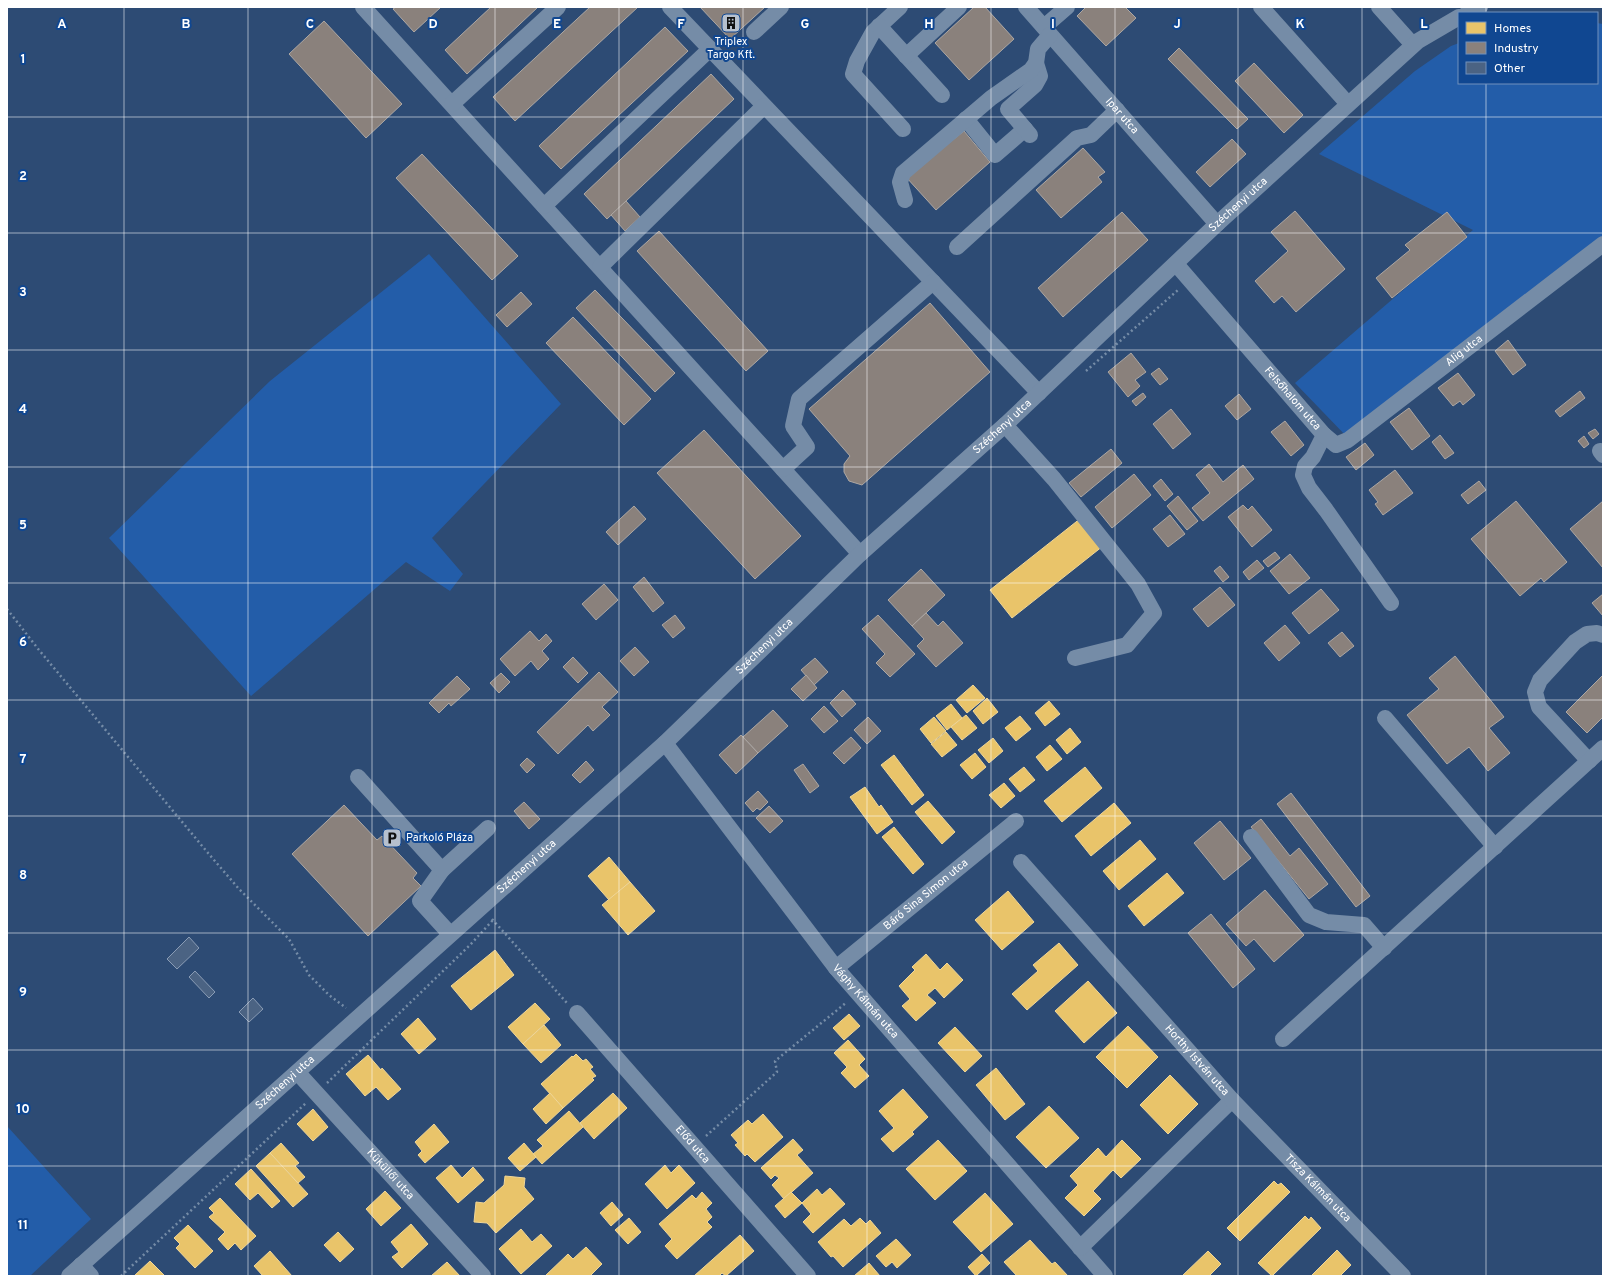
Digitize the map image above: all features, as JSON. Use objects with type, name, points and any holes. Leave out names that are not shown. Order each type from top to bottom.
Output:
[{"type":"street","points":[[363,7],[860,554]]},
{"type":"street","points":[[452,104],[558,7]]},
{"type":"street","points":[[670,7],[1039,393]]},
{"type":"street","points":[[754,32],[781,7]]},
{"type":"street","points":[[900,7],[873,32],[857,61],[853,74],[903,129]]},
{"type":"street","points":[[906,56],[959,7]]},
{"type":"street","name":"Ipar utca","points":[[1026,7],[1217,224]]},
{"type":"street","points":[[966,119],[995,155],[1028,132],[1008,109],[1036,85],[1040,76],[1036,63],[1038,49],[1047,31],[1067,7]]},
{"type":"street","points":[[1261,7],[1348,104]]},
{"type":"street","points":[[1379,7],[1413,45]]},
{"type":"street","points":[[1469,12],[1480,7]]},
{"type":"street","name":"Széchenyi utca","points":[[69,1276],[86,1271],[298,1073],[450,934],[665,743],[860,554],[1005,425],[1217,224],[1413,45],[1458,18]]},
{"type":"street","points":[[879,26],[942,95]]},
{"type":"street","points":[[544,206],[710,49]]},
{"type":"street","points":[[905,200],[900,182],[903,173],[991,98],[1031,70],[1036,63]]},
{"type":"street","points":[[600,268],[764,106]]},
{"type":"street","points":[[957,247],[1077,138],[1090,135],[1117,110]]},
{"type":"street","name":"Alig utca","points":[[1324,434],[1336,445],[1348,440],[1603,244]]},
{"type":"street","name":"Felsőhalom utca","points":[[1176,264],[1324,434],[1313,457],[1305,466],[1303,474],[1309,488],[1391,603]]},
{"type":"street","points":[[783,469],[807,447],[793,426],[799,399],[933,282]]},
{"type":"street","points":[[1005,425],[1054,479],[1138,584],[1154,613],[1127,645],[1075,658]]},
{"type":"street","points":[[1589,761],[1539,707],[1535,692],[1540,680],[1575,642],[1587,634],[1597,633],[1603,635]]},
{"type":"street","points":[[1385,718],[1494,847]]},
{"type":"street","name":"Vághy Kálmán utca","points":[[665,743],[836,968],[1105,1276]]},
{"type":"street","points":[[1283,1039],[1603,748]]},
{"type":"street","points":[[358,777],[442,870]]},
{"type":"street","name":"Báró Sina Simon utca","points":[[836,968],[1016,821]]},
{"type":"street","points":[[450,934],[420,901],[442,870],[488,828]]},
{"type":"street","points":[[1250,838],[1309,915],[1315,919],[1326,922],[1364,925],[1384,948]]},
{"type":"street","name":"Horthy István utca","points":[[1022,862],[1232,1100],[1080,1248]]},
{"type":"street","name":"Előd utca","points":[[577,1014],[808,1276]]},
{"type":"street","name":"Küküllői utca","points":[[298,1073],[483,1276]]},
{"type":"street","name":"Tisza Kálmán utca","points":[[1232,1100],[1403,1276]]},
{"type":"path","points":[[7,609],[39,650],[208,853],[239,889],[289,939],[309,975],[329,995],[359,1017]]},
{"type":"path","points":[[504,931],[577,1014]]},
{"type":"path","points":[[695,1147],[777,1072],[775,1061],[858,993]]},
{"type":"shaded area","points":[[1598,23],[1603,24],[1603,243],[1349,439],[1295,383],[1473,230],[1319,154],[1415,71],[1451,46],[1458,43],[1458,84],[1598,84]]},
{"type":"shaded area","points":[[429,254],[561,404],[432,538],[463,574],[450,591],[406,562],[251,696],[109,538],[270,381]]},
{"type":"shaded area","points":[[7,1126],[91,1219],[30,1276],[7,1276]]},
{"type":"building: Homes","points":[[1081,518],[1103,546],[1012,618],[990,590]]},
{"type":"building: Homes","points":[[973,685],[985,698],[967,713],[956,700]]},
{"type":"building: Homes","points":[[987,698],[998,712],[983,724],[973,711]]},
{"type":"building: Homes","points":[[1049,701],[1060,714],[1045,726],[1035,713]]},
{"type":"building: Homes","points":[[951,704],[962,718],[947,730],[936,716]]},
{"type":"building: Homes","points":[[966,715],[977,728],[962,740],[951,727]]},
{"type":"building: Homes","points":[[1020,716],[1031,729],[1016,741],[1005,728]]},
{"type":"building: Homes","points":[[934,717],[946,731],[931,743],[920,729]]},
{"type":"building: Homes","points":[[1070,728],[1081,742],[1067,754],[1056,740]]},
{"type":"building: Homes","points":[[946,732],[957,745],[942,757],[931,744]]},
{"type":"building: Homes","points":[[993,738],[1003,751],[989,763],[978,750]]},
{"type":"building: Homes","points":[[1050,745],[1062,759],[1047,771],[1036,757]]},
{"type":"building: Homes","points":[[975,753],[986,767],[972,779],[960,765]]},
{"type":"building: Homes","points":[[894,755],[924,795],[912,805],[881,765]]},
{"type":"building: Homes","points":[[1024,767],[1035,780],[1020,792],[1009,779]]},
{"type":"building: Homes","points":[[1085,767],[1102,788],[1062,822],[1044,801]]},
{"type":"building: Homes","points":[[1004,783],[1015,796],[1001,808],[989,795]]},
{"type":"building: Homes","points":[[865,787],[879,807],[881,805],[893,822],[877,834],[850,797]]},
{"type":"building: Homes","points":[[928,801],[955,832],[942,844],[915,812]]},
{"type":"building: Homes","points":[[1114,803],[1131,823],[1091,856],[1075,836]]},
{"type":"building: Homes","points":[[894,827],[924,864],[913,874],[882,837]]},
{"type":"building: Homes","points":[[1140,840],[1156,859],[1119,890],[1103,871]]},
{"type":"building: Homes","points":[[609,857],[630,882],[609,900],[588,876]]},
{"type":"building: Homes","points":[[1167,873],[1184,893],[1144,926],[1128,906]]},
{"type":"building: Homes","points":[[630,882],[655,911],[628,935],[602,905]]},
{"type":"building: Homes","points":[[1008,891],[1034,922],[1002,950],[975,920]]},
{"type":"building: Homes","points":[[1059,943],[1078,965],[1027,1010],[1012,994],[1038,971],[1033,965]]},
{"type":"building: Homes","points":[[495,950],[514,975],[471,1010],[451,986]]},
{"type":"building: Homes","points":[[926,954],[940,970],[947,963],[963,980],[944,998],[935,988],[927,995],[936,1003],[916,1021],[902,1006],[910,999],[899,986],[915,970],[912,967]]},
{"type":"building: Homes","points":[[1088,981],[1117,1013],[1084,1043],[1055,1011]]},
{"type":"building: Homes","points":[[535,1003],[550,1019],[523,1044],[508,1027]]},
{"type":"building: Homes","points":[[849,1014],[860,1026],[844,1040],[833,1028]]},
{"type":"building: Homes","points":[[418,1018],[436,1039],[419,1054],[401,1034]]},
{"type":"building: Homes","points":[[544,1025],[561,1045],[541,1063],[523,1044]]},
{"type":"building: Homes","points":[[1128,1026],[1158,1057],[1127,1088],[1096,1057]]},
{"type":"building: Homes","points":[[955,1027],[982,1056],[965,1072],[938,1043]]},
{"type":"building: Homes","points":[[848,1040],[865,1059],[859,1065],[869,1076],[855,1088],[841,1073],[847,1067],[834,1053]]},
{"type":"building: Homes","points":[[576,1054],[583,1061],[586,1059],[593,1067],[590,1069],[596,1076],[592,1078],[594,1080],[563,1108],[541,1084]]},
{"type":"building: Homes","points":[[368,1055],[401,1089],[388,1100],[376,1087],[365,1096],[346,1074]]},
{"type":"building: Homes","points":[[996,1068],[1025,1104],[1005,1120],[976,1085]]},
{"type":"building: Homes","points":[[1170,1075],[1198,1104],[1168,1134],[1140,1105]]},
{"type":"building: Homes","points":[[903,1089],[928,1117],[912,1132],[914,1134],[893,1152],[881,1139],[894,1128],[879,1111]]},
{"type":"building: Homes","points":[[550,1093],[563,1108],[546,1124],[533,1109]]},
{"type":"building: Homes","points":[[613,1093],[627,1108],[594,1139],[580,1123]]},
{"type":"building: Homes","points":[[1049,1106],[1079,1138],[1046,1168],[1016,1137]]},
{"type":"building: Homes","points":[[313,1109],[328,1127],[313,1141],[297,1124]]},
{"type":"building: Homes","points":[[569,1111],[583,1127],[542,1164],[533,1154],[543,1146],[537,1140]]},
{"type":"building: Homes","points":[[763,1114],[783,1137],[755,1162],[747,1154],[745,1156],[735,1145],[738,1143],[731,1135],[748,1120],[752,1124]]},
{"type":"building: Homes","points":[[434,1124],[449,1142],[425,1163],[418,1155],[422,1151],[415,1142]]},
{"type":"building: Homes","points":[[793,1139],[803,1150],[797,1155],[813,1173],[784,1199],[772,1185],[779,1178],[775,1175],[771,1179],[761,1168]]},
{"type":"building: Homes","points":[[938,1140],[967,1171],[935,1200],[906,1169]]},
{"type":"building: Homes","points":[[1122,1140],[1141,1159],[1121,1178],[1113,1170],[1093,1191],[1101,1199],[1084,1216],[1065,1198],[1078,1185],[1070,1176],[1098,1148],[1106,1157]]},
{"type":"building: Homes","points":[[281,1143],[299,1163],[295,1166],[305,1177],[298,1183],[270,1153]]},
{"type":"building: Homes","points":[[524,1143],[536,1157],[520,1171],[508,1158]]},
{"type":"building: Homes","points":[[270,1153],[308,1194],[293,1207],[256,1166]]},
{"type":"building: Homes","points":[[451,1165],[462,1178],[473,1167],[484,1180],[458,1203],[436,1178]]},
{"type":"building: Homes","points":[[665,1165],[671,1173],[679,1165],[695,1183],[667,1209],[645,1184]]},
{"type":"building: Homes","points":[[251,1169],[280,1201],[272,1208],[258,1193],[250,1200],[235,1184]]},
{"type":"building: Homes","points":[[505,1176],[525,1178],[524,1187],[534,1199],[496,1233],[487,1223],[474,1222],[476,1202],[484,1203],[504,1185]]},
{"type":"building: Homes","points":[[1274,1181],[1278,1185],[1281,1183],[1290,1192],[1240,1241],[1227,1228]]},
{"type":"building: Homes","points":[[830,1188],[845,1204],[813,1233],[803,1222],[811,1214],[802,1203],[817,1189],[822,1195]]},
{"type":"building: Homes","points":[[385,1191],[401,1208],[381,1226],[366,1209]]},
{"type":"building: Homes","points":[[702,1192],[712,1203],[706,1209],[712,1217],[707,1222],[712,1227],[677,1259],[665,1246],[672,1239],[659,1224],[692,1195],[696,1199]]},
{"type":"building: Homes","points":[[791,1192],[802,1203],[785,1218],[775,1206]]},
{"type":"building: Homes","points":[[985,1193],[1013,1224],[981,1252],[953,1222]]},
{"type":"building: Homes","points":[[220,1198],[256,1236],[241,1250],[235,1243],[228,1250],[218,1239],[225,1232],[209,1217],[214,1213],[209,1208]]},
{"type":"building: Homes","points":[[612,1202],[623,1215],[611,1226],[600,1213]]},
{"type":"building: Homes","points":[[1305,1216],[1309,1220],[1311,1217],[1321,1228],[1272,1276],[1258,1263]]},
{"type":"building: Homes","points":[[629,1218],[641,1232],[628,1244],[615,1230]]},
{"type":"building: Homes","points":[[860,1218],[866,1224],[870,1220],[881,1233],[843,1267],[833,1256],[831,1257],[818,1242],[844,1219],[851,1226]]},
{"type":"building: Homes","points":[[411,1224],[428,1244],[402,1268],[392,1257],[399,1252],[391,1242]]},
{"type":"building: Homes","points":[[188,1225],[213,1251],[195,1268],[176,1248],[180,1244],[174,1238]]},
{"type":"building: Homes","points":[[521,1229],[532,1242],[541,1234],[552,1246],[521,1274],[499,1249]]},
{"type":"building: Homes","points":[[338,1232],[354,1249],[340,1262],[324,1245]]},
{"type":"building: Homes","points":[[740,1235],[754,1251],[726,1276],[722,1273],[719,1276],[694,1276]]},
{"type":"building: Homes","points":[[896,1239],[911,1255],[897,1268],[892,1262],[886,1267],[876,1256]]},
{"type":"building: Homes","points":[[1030,1240],[1052,1264],[1055,1262],[1068,1276],[1017,1276],[1004,1262]]},
{"type":"building: Homes","points":[[586,1247],[602,1264],[590,1276],[545,1276],[568,1254],[573,1259]]},
{"type":"building: Homes","points":[[1337,1250],[1351,1265],[1340,1276],[1311,1276]]},
{"type":"building: Homes","points":[[270,1251],[292,1276],[263,1276],[254,1266]]},
{"type":"building: Homes","points":[[1208,1251],[1221,1264],[1209,1276],[1182,1276]]},
{"type":"building: Homes","points":[[982,1254],[990,1263],[976,1276],[968,1267]]},
{"type":"building: Homes","points":[[150,1261],[165,1276],[134,1276]]},
{"type":"building: Homes","points":[[447,1262],[460,1276],[431,1276]]},
{"type":"building: Homes","points":[[869,1263],[880,1276],[854,1276]]},
{"type":"building: Industry","points":[[396,7],[441,7],[414,32],[393,9]]},
{"type":"building: Industry","points":[[491,7],[538,7],[467,74],[445,50]]},
{"type":"building: Industry","points":[[590,7],[638,7],[515,121],[493,97]]},
{"type":"building: Industry","name":"Triplex Targo Kft.","points":[[700,7],[765,7],[730,39]]},
{"type":"building: Industry","points":[[974,7],[985,7],[1014,39],[969,80],[935,43]]},
{"type":"building: Industry","points":[[1086,7],[1125,7],[1136,18],[1106,46],[1077,16]]},
{"type":"building: Industry","points":[[324,21],[402,104],[366,138],[289,54]]},
{"type":"building: Industry","points":[[665,27],[688,51],[561,169],[539,146]]},
{"type":"building: Industry","points":[[1179,48],[1248,119],[1237,129],[1168,59]]},
{"type":"building: Industry","points":[[1254,63],[1303,115],[1284,133],[1235,81]]},
{"type":"building: Industry","points":[[711,74],[734,99],[607,219],[584,194]]},
{"type":"building: Industry","points":[[964,131],[990,162],[936,210],[906,177]]},
{"type":"building: Industry","points":[[1232,139],[1246,154],[1210,187],[1196,172]]},
{"type":"building: Industry","points":[[1083,148],[1105,172],[1098,177],[1102,182],[1061,218],[1036,190]]},
{"type":"building: Industry","points":[[422,154],[518,256],[492,280],[396,178]]},
{"type":"building: Industry","points":[[626,201],[640,217],[625,231],[611,215]]},
{"type":"building: Industry","points":[[1295,211],[1345,269],[1296,312],[1282,296],[1274,303],[1255,281],[1288,251],[1271,232]]},
{"type":"building: Industry","points":[[1122,212],[1148,240],[1063,317],[1038,288]]},
{"type":"building: Industry","points":[[1447,212],[1467,237],[1392,298],[1376,278],[1410,250],[1405,245]]},
{"type":"building: Industry","points":[[659,231],[768,351],[746,371],[637,251]]},
{"type":"building: Industry","points":[[595,290],[675,373],[655,392],[576,308]]},
{"type":"building: Industry","points":[[521,292],[532,304],[507,327],[496,315]]},
{"type":"building: Industry","points":[[930,303],[990,372],[862,485],[849,481],[844,472],[844,464],[850,456],[809,409]]},
{"type":"building: Industry","points":[[573,317],[651,399],[624,425],[546,343]]},
{"type":"building: Industry","points":[[1508,340],[1526,365],[1513,375],[1495,351]]},
{"type":"building: Industry","points":[[1131,353],[1146,372],[1135,380],[1140,386],[1128,397],[1108,372]]},
{"type":"building: Industry","points":[[1159,368],[1168,379],[1160,385],[1151,374]]},
{"type":"building: Industry","points":[[1458,373],[1475,395],[1463,405],[1460,401],[1453,406],[1438,388]]},
{"type":"building: Industry","points":[[1580,391],[1585,398],[1560,417],[1555,411]]},
{"type":"building: Industry","points":[[1143,393],[1146,397],[1136,406],[1132,401]]},
{"type":"building: Industry","points":[[1239,394],[1251,409],[1237,420],[1225,406]]},
{"type":"building: Industry","points":[[1409,408],[1430,436],[1412,450],[1390,422]]},
{"type":"building: Industry","points":[[1171,409],[1191,434],[1173,449],[1153,424]]},
{"type":"building: Industry","points":[[1285,421],[1304,445],[1291,456],[1271,432]]},
{"type":"building: Industry","points":[[1595,429],[1599,434],[1593,439],[1588,433]]},
{"type":"building: Industry","points":[[704,430],[801,536],[755,579],[657,473]]},
{"type":"building: Industry","points":[[1440,435],[1454,453],[1445,459],[1432,442]]},
{"type":"building: Industry","points":[[1584,436],[1589,444],[1584,448],[1578,441]]},
{"type":"building: Industry","points":[[1365,443],[1374,455],[1356,470],[1346,457]]},
{"type":"building: Industry","points":[[1111,449],[1122,463],[1081,497],[1069,483]]},
{"type":"building: Industry","points":[[1209,464],[1223,482],[1243,465],[1254,479],[1203,521],[1192,508],[1210,493],[1196,475]]},
{"type":"building: Industry","points":[[1395,470],[1413,493],[1383,515],[1375,504],[1378,502],[1369,490]]},
{"type":"building: Industry","points":[[1134,474],[1151,495],[1112,528],[1095,507]]},
{"type":"building: Industry","points":[[1161,479],[1173,494],[1165,501],[1153,486]]},
{"type":"building: Industry","points":[[1479,481],[1486,490],[1468,504],[1461,495]]},
{"type":"building: Industry","points":[[1178,496],[1198,521],[1187,530],[1167,506]]},
{"type":"building: Industry","points":[[1516,501],[1567,562],[1544,582],[1541,578],[1520,596],[1471,539]]},
{"type":"building: Industry","points":[[1603,501],[1603,568],[1570,529]]},
{"type":"building: Industry","points":[[1243,505],[1248,510],[1252,506],[1272,530],[1252,547],[1228,517]]},
{"type":"building: Industry","points":[[634,506],[646,519],[618,545],[606,532]]},
{"type":"building: Industry","points":[[1170,515],[1185,534],[1168,547],[1153,529]]},
{"type":"building: Industry","points":[[1275,552],[1280,558],[1268,567],[1263,561]]},
{"type":"building: Industry","points":[[1290,554],[1310,578],[1289,594],[1270,571]]},
{"type":"building: Industry","points":[[1257,560],[1264,568],[1249,580],[1243,572]]},
{"type":"building: Industry","points":[[1220,566],[1229,577],[1223,582],[1214,571]]},
{"type":"building: Industry","points":[[921,569],[945,595],[912,626],[888,600]]},
{"type":"building: Industry","points":[[644,577],[664,603],[653,612],[633,587]]},
{"type":"building: Industry","points":[[604,584],[618,600],[596,620],[582,604]]},
{"type":"building: Industry","points":[[1220,587],[1235,605],[1208,627],[1193,609]]},
{"type":"building: Industry","points":[[1321,589],[1339,610],[1309,634],[1292,613]]},
{"type":"building: Industry","points":[[1603,594],[1603,616],[1592,603]]},
{"type":"building: Industry","points":[[926,613],[938,626],[943,621],[963,643],[936,667],[917,646],[924,639],[912,626]]},
{"type":"building: Industry","points":[[675,615],[685,628],[673,638],[662,625]]},
{"type":"building: Industry","points":[[878,615],[915,654],[890,677],[876,663],[885,654],[862,629]]},
{"type":"building: Industry","points":[[1285,625],[1300,643],[1279,661],[1264,643]]},
{"type":"building: Industry","points":[[530,631],[539,641],[546,634],[552,641],[542,651],[549,659],[538,670],[531,661],[515,676],[500,659]]},
{"type":"building: Industry","points":[[1342,632],[1354,646],[1340,657],[1328,643]]},
{"type":"building: Industry","points":[[635,647],[649,662],[634,676],[620,661]]},
{"type":"building: Industry","points":[[1455,656],[1504,717],[1489,728],[1510,753],[1488,771],[1469,747],[1447,764],[1407,715],[1439,689],[1429,678]]},
{"type":"building: Industry","points":[[573,657],[588,673],[578,683],[563,667]]},
{"type":"building: Industry","points":[[815,658],[828,672],[814,685],[801,670]]},
{"type":"building: Industry","points":[[599,672],[618,692],[602,707],[610,715],[593,731],[588,725],[558,754],[537,732]]},
{"type":"building: Industry","points":[[501,673],[510,682],[499,693],[490,683]]},
{"type":"building: Industry","points":[[806,675],[817,688],[803,701],[791,689]]},
{"type":"building: Industry","points":[[1603,675],[1603,717],[1587,733],[1566,712]]},
{"type":"building: Industry","points":[[457,676],[470,689],[451,706],[449,703],[439,713],[429,703]]},
{"type":"building: Industry","points":[[843,690],[856,704],[842,717],[830,703]]},
{"type":"building: Industry","points":[[824,706],[838,721],[824,733],[811,719]]},
{"type":"building: Industry","points":[[773,710],[788,726],[758,753],[743,737]]},
{"type":"building: Industry","points":[[868,717],[881,731],[867,744],[854,730]]},
{"type":"building: Industry","points":[[741,735],[758,753],[736,774],[719,755]]},
{"type":"building: Industry","points":[[851,737],[861,748],[844,764],[833,753]]},
{"type":"building: Industry","points":[[527,758],[535,765],[527,773],[520,765]]},
{"type":"building: Industry","points":[[586,761],[594,770],[580,783],[572,775]]},
{"type":"building: Industry","points":[[803,764],[819,786],[810,793],[794,770]]},
{"type":"building: Industry","points":[[758,791],[768,802],[760,810],[757,808],[753,812],[745,803]]},
{"type":"building: Industry","points":[[1291,793],[1370,896],[1356,907],[1277,804]]},
{"type":"building: Industry","points":[[524,802],[540,819],[529,829],[514,811]]},
{"type":"building: Industry","points":[[344,805],[377,840],[382,836],[417,873],[413,878],[421,886],[368,936],[292,854]]},
{"type":"building: Industry","points":[[769,806],[783,821],[770,833],[756,818]]},
{"type":"building: Industry","points":[[1261,819],[1290,856],[1299,848],[1328,884],[1309,899],[1251,827]]},
{"type":"building: Industry","points":[[1220,821],[1251,858],[1224,880],[1194,843]]},
{"type":"building: Industry","points":[[1265,890],[1304,935],[1274,962],[1254,939],[1246,946],[1226,924]]},
{"type":"building: Industry","points":[[1211,914],[1255,969],[1233,988],[1188,933]]},
{"type":"building: Other","points":[[189,937],[199,948],[177,969],[167,959]]},
{"type":"building: Other","points":[[195,971],[215,992],[209,998],[189,977]]},
{"type":"building: Other","points":[[253,998],[263,1009],[249,1022],[239,1012]]},
{"type":"place","name":"Triplex Targo Kft.","points":[[731,23]]},
{"type":"place","name":"Parkoló Pláza","points":[[392,838]]}]
